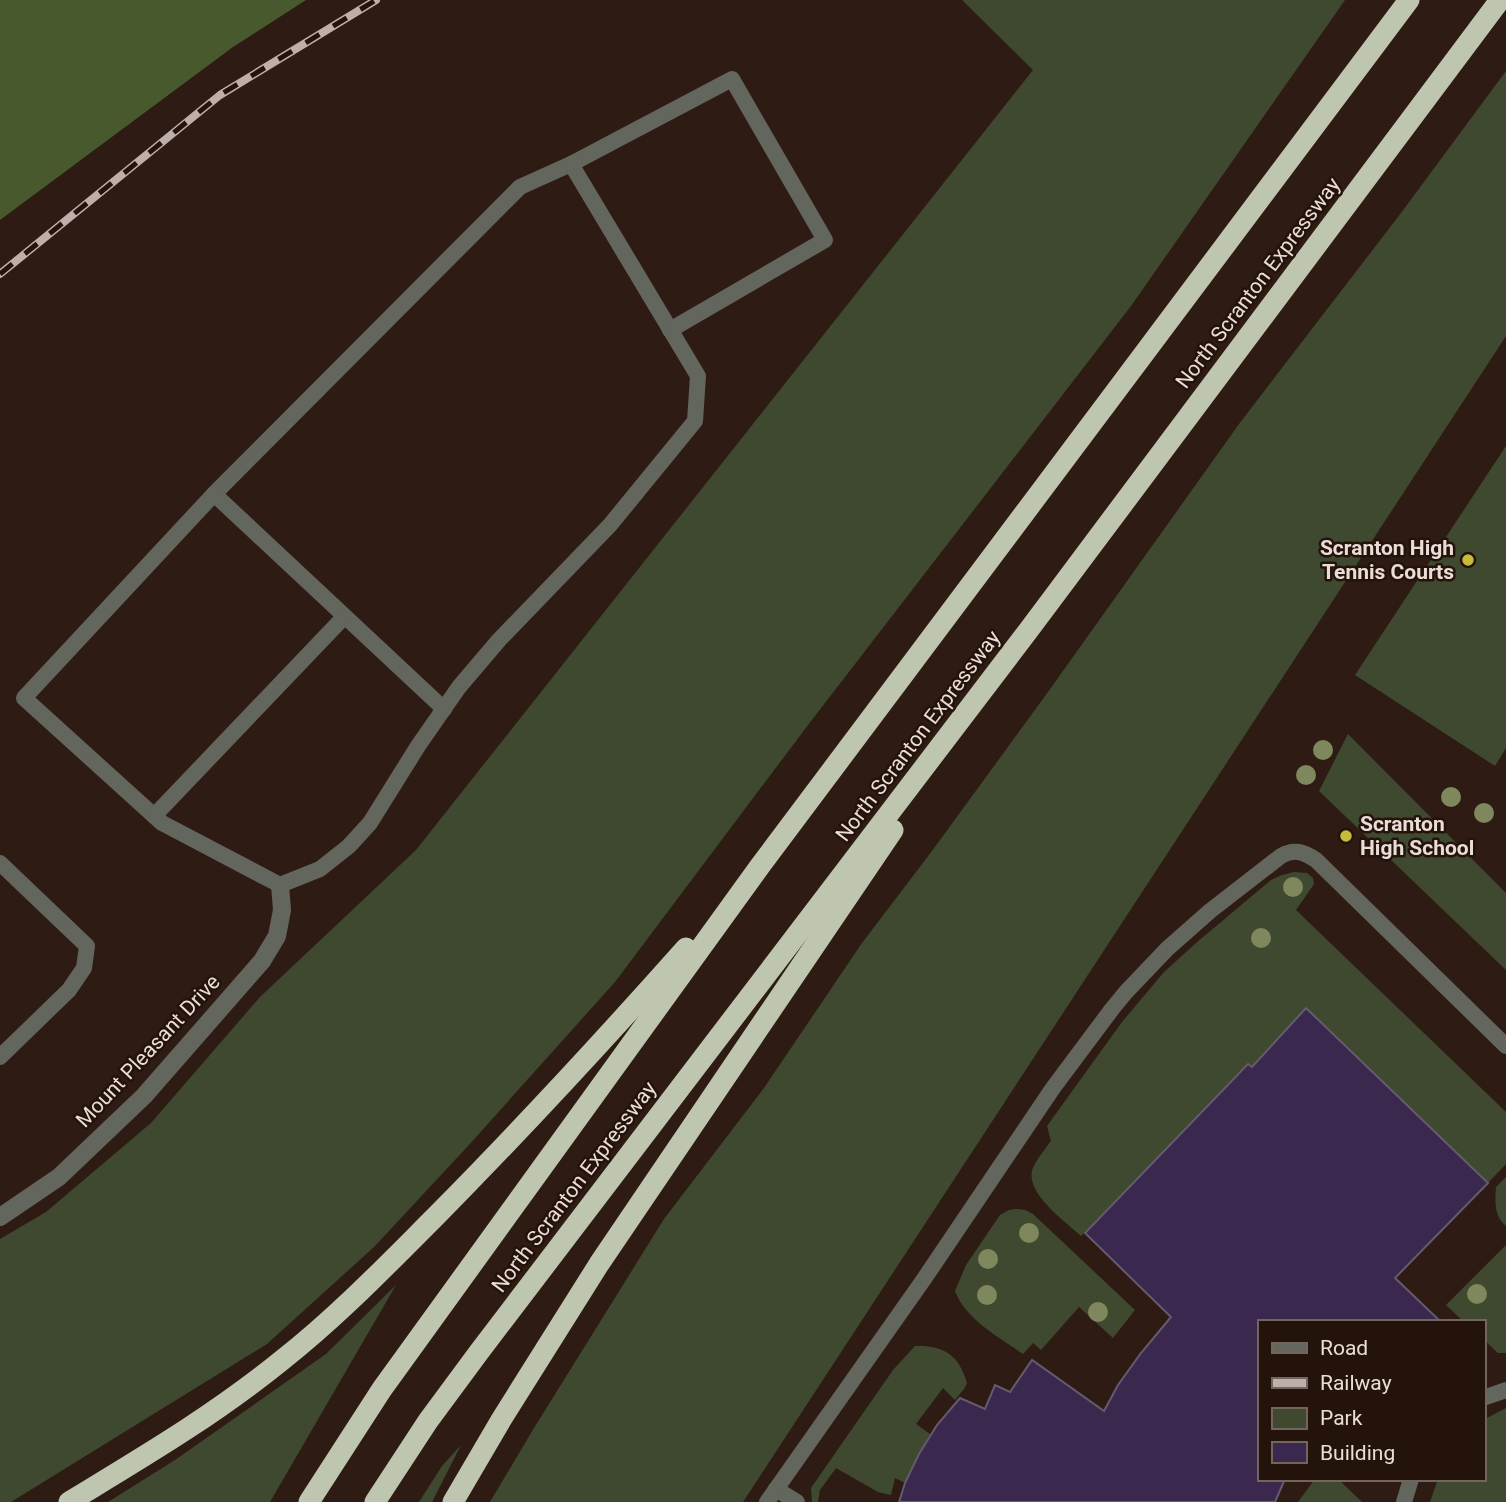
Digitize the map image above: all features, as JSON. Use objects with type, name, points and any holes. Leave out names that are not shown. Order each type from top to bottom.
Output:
[{"type":"highway","name":"North Scranton Expressway","points":[[309,1502],[382,1389],[760,866],[1409,0]]},
{"type":"highway","name":"North Scranton Expressway","points":[[375,1502],[428,1421],[479,1352],[1028,631],[1500,0]]},
{"type":"highway","points":[[453,1502],[599,1264],[1028,631]]},
{"type":"highway","points":[[69,1502],[183,1433],[234,1398],[284,1360],[335,1315],[537,1112],[760,866]]},
{"type":"street","name":"Mount Pleasant Drive","points":[[0,1217],[60,1177],[144,1096],[262,961],[277,936],[282,910],[280,885]]},
{"type":"lane","points":[[571,164],[670,330],[698,376],[695,421],[610,525],[499,640],[458,687],[370,823],[349,846],[320,869],[280,885],[162,823],[24,698],[214,494],[520,187],[571,164],[732,79],[825,240],[670,330]]},
{"type":"lane","points":[[214,494],[444,709]]},
{"type":"lane","points":[[154,816],[345,617]]},
{"type":"lane","points":[[797,1502],[772,1496],[1053,1088],[1119,1001],[1167,949],[1210,911],[1281,856],[1289,852],[1304,852],[1316,860],[1506,1046]]},
{"type":"lane","points":[[0,863],[87,946],[84,968],[69,990],[0,1057]]},
{"type":"lane","points":[[1485,1397],[1506,1390]]},
{"type":"lane","points":[[1404,1502],[1410,1481]]},
{"type":"green space","points":[[0,0],[306,0],[233,47],[0,220]]},
{"type":"green space","points":[[962,0],[1345,0],[1131,306],[808,725],[615,982],[374,1247],[267,1344],[11,1502],[0,1502],[0,1239],[46,1212],[151,1123],[260,997],[416,850],[1033,70]]},
{"type":"green space","points":[[1506,71],[1506,336],[743,1502],[490,1502],[664,1219],[764,1088],[862,943],[1048,692],[1239,424]]},
{"type":"green space","name":"Scranton High Tennis Courts","points":[[1506,446],[1506,748],[1495,766],[1355,675]]},
{"type":"green space","points":[[1348,734],[1506,893],[1506,970],[1319,791]]},
{"type":"green space","points":[[1294,872],[1307,873],[1313,878],[1314,884],[1296,910],[1506,1112],[1506,1164],[1488,1183],[1306,1008],[1252,1067],[1248,1065],[1081,1236],[1048,1206],[1034,1187],[1033,1168],[1051,1141],[1047,1126],[1122,1022],[1164,972],[1271,880]]},
{"type":"green space","points":[[1506,1177],[1506,1226],[1497,1213],[1495,1198],[1496,1187]]},
{"type":"green space","points":[[1017,1209],[1033,1214],[1135,1310],[1113,1338],[1079,1307],[1041,1350],[1033,1343],[1023,1354],[984,1327],[967,1311],[955,1291],[966,1265],[1000,1215]]},
{"type":"green space","points":[[1506,1245],[1506,1353],[1498,1353],[1485,1341],[1485,1320],[1462,1320],[1446,1305]]},
{"type":"green space","points":[[396,1285],[270,1502],[108,1502],[175,1460],[326,1354]]},
{"type":"green space","points":[[915,1346],[934,1347],[949,1354],[960,1365],[967,1383],[955,1400],[943,1388],[916,1424],[930,1434],[905,1483],[895,1478],[891,1495],[878,1492],[836,1468],[820,1490],[818,1502],[812,1502],[811,1488],[893,1370]]},
{"type":"green space","points":[[1506,1408],[1506,1502],[1430,1502],[1437,1481],[1485,1481],[1485,1419]]},
{"type":"green space","points":[[461,1445],[432,1502],[419,1502],[442,1466]]},
{"type":"green space","points":[[1314,1481],[1340,1481],[1362,1502],[1298,1502]]},
{"type":"building","points":[[1306,1008],[1488,1183],[1395,1278],[1439,1320],[1258,1320],[1258,1481],[1284,1481],[1275,1502],[899,1502],[919,1454],[937,1425],[960,1398],[985,1409],[995,1385],[1010,1392],[1032,1360],[1104,1411],[1118,1385],[1171,1317],[1085,1233],[1248,1064],[1252,1067]]},
{"type":"railway","points":[[0,274],[220,95],[376,0]]},
{"type":"place","name":"Scranton High Tennis Courts","points":[[1468,560]]},
{"type":"place","name":"Scranton High School","points":[[1346,836]]}]
